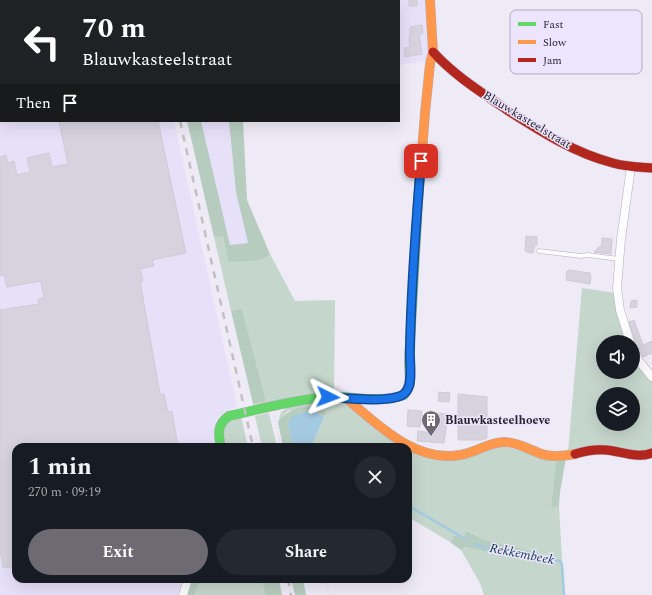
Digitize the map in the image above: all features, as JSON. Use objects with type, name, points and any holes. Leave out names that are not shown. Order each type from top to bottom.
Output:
[{"type":"street","points":[[220,443],[218,430],[225,418],[273,406],[310,399],[328,397],[395,398],[404,395],[408,389],[410,384],[409,361],[415,236],[425,113],[430,64],[433,52],[430,0]]},
{"type":"street","name":"Blauwkasteelstraat","points":[[433,52],[444,65],[464,80],[555,139],[593,156],[614,163],[631,167],[652,168]]},
{"type":"street","points":[[628,335],[618,298],[617,288],[619,259],[631,167]]},
{"type":"street","points":[[640,362],[652,377]]},
{"type":"street","points":[[346,398],[405,443]]},
{"type":"street","points":[[412,447],[440,455],[454,456],[470,454],[499,442],[516,443],[550,456],[567,456],[596,450],[640,455],[652,453]]},
{"type":"street","points":[[183,595],[187,583]]},
{"type":"lane","points":[[539,251],[619,259]]},
{"type":"path","points":[[273,406],[280,443]]},
{"type":"path","points":[[325,583],[330,595]]},
{"type":"shaded area","points":[[400,0],[426,0],[428,46],[427,61],[400,65]]},
{"type":"shaded area","points":[[0,122],[174,122],[237,406],[219,416],[215,423],[217,443],[12,443],[12,583],[185,583],[181,595],[0,595]]},
{"type":"shaded area","points":[[201,122],[229,122],[236,192],[248,243],[229,245]]},
{"type":"green space","points":[[187,122],[201,122],[230,245],[248,243],[236,192],[229,122],[243,122],[247,200],[270,254],[267,257],[257,260],[228,262],[223,236],[214,237]]},
{"type":"green space","points":[[223,235],[228,262],[268,256],[270,254],[295,301],[335,300],[334,395],[254,408],[253,404],[266,401],[242,308],[231,311],[214,237]]},
{"type":"green space","points":[[582,288],[615,293],[624,335],[596,335],[596,379],[640,379],[640,365],[652,380],[652,451],[568,453]]},
{"type":"green space","points":[[242,308],[266,401],[253,404],[231,311]]},
{"type":"green space","points":[[344,400],[400,443],[313,443],[327,413],[316,406],[288,411],[278,422],[281,412],[291,405]]},
{"type":"green space","points":[[316,406],[327,413],[324,417],[315,412],[288,424],[292,443],[282,443],[278,422],[282,417],[291,411],[304,407]]},
{"type":"green space","points":[[269,413],[276,443],[261,443],[255,416]]},
{"type":"green space","points":[[241,416],[247,443],[222,443],[220,437],[227,421]]},
{"type":"green space","points":[[498,445],[556,459],[551,506],[559,506],[564,595],[484,595],[480,583],[461,550],[465,547],[536,561],[538,554],[485,540],[468,531],[463,539],[455,535],[450,542],[412,519],[412,450],[432,456]]},
{"type":"green space","points":[[566,458],[559,506],[551,507],[556,459]]},
{"type":"green space","points":[[467,531],[485,540],[538,553],[536,562],[465,547],[461,550],[450,542],[455,535],[463,539]]},
{"type":"green space","points":[[185,583],[199,583],[195,595],[181,595]]},
{"type":"green space","points":[[199,583],[263,583],[265,595],[195,595]]},
{"type":"green space","points":[[263,583],[280,583],[282,595],[265,595]]},
{"type":"green space","points":[[292,583],[304,583],[306,595],[295,595]]},
{"type":"water","points":[[305,412],[315,412],[324,417],[313,443],[292,443],[288,424],[293,416]]},
{"type":"building","points":[[409,0],[417,0],[417,6],[409,6]]},
{"type":"building","points":[[422,25],[423,34],[419,34],[422,54],[405,57],[404,48],[410,47],[410,27]]},
{"type":"building","points":[[59,122],[158,122],[186,253],[152,260],[154,266],[140,269],[143,281],[140,281],[160,394],[164,394],[168,412],[172,411],[177,443],[12,443],[12,567],[3,568],[0,549],[0,310],[39,304],[38,299],[44,298],[41,281],[7,287],[4,275],[0,276],[0,157],[6,155],[8,163],[14,161],[17,175],[30,172],[27,158],[44,154],[49,153],[52,167],[68,164]]},
{"type":"building","points":[[526,236],[537,237],[537,245],[535,245],[533,253],[525,251]]},
{"type":"building","points":[[602,238],[612,239],[611,254],[594,252],[602,244]]},
{"type":"building","points":[[567,271],[590,273],[590,284],[566,280]]},
{"type":"building","points":[[637,300],[637,307],[630,308],[631,301]]},
{"type":"building","points":[[634,320],[639,335],[633,335],[629,322]]},
{"type":"building","points":[[640,337],[643,345],[652,341],[652,353],[643,357],[640,351]]},
{"type":"building","points":[[439,392],[450,393],[449,402],[438,401]]},
{"type":"building","points":[[458,394],[487,397],[487,438],[482,440],[458,440]]},
{"type":"building","points":[[408,410],[422,411],[420,427],[407,426]]},
{"type":"building","points":[[436,413],[448,414],[444,443],[417,441],[418,431],[434,433]]},
{"type":"waterway","name":"Rekkembeek","points":[[412,508],[467,540]]},
{"type":"waterway","name":"Rekkembeek","points":[[474,544],[501,552],[560,561],[562,565],[564,595]]},
{"type":"railway","points":[[180,122],[252,443]]},
{"type":"railway","points":[[289,583],[291,595]]},
{"type":"traffic: fast","points":[[220,443],[220,426],[229,416],[313,398],[335,397],[384,399],[404,395],[410,384],[409,361],[418,202]]},
{"type":"traffic: slow","points":[[418,202],[425,113],[430,64],[433,52],[430,0]]},
{"type":"traffic: slow","points":[[346,398],[384,430],[405,443]]},
{"type":"traffic: slow","points":[[412,447],[428,453],[443,456],[466,454],[498,442],[509,442],[545,455],[560,456],[575,454]]},
{"type":"traffic: jam","points":[[433,52],[450,69],[478,90],[519,118],[558,141],[599,159],[628,166],[652,168]]},
{"type":"traffic: jam","points":[[575,454],[598,450],[635,455],[647,455],[652,453]]},
{"type":"place","name":"Blauwkasteelhoeve","points":[[431,437]]},
{"type":"route","points":[[328,397],[395,398],[404,395],[410,384],[409,361],[415,236],[421,161]]}]
